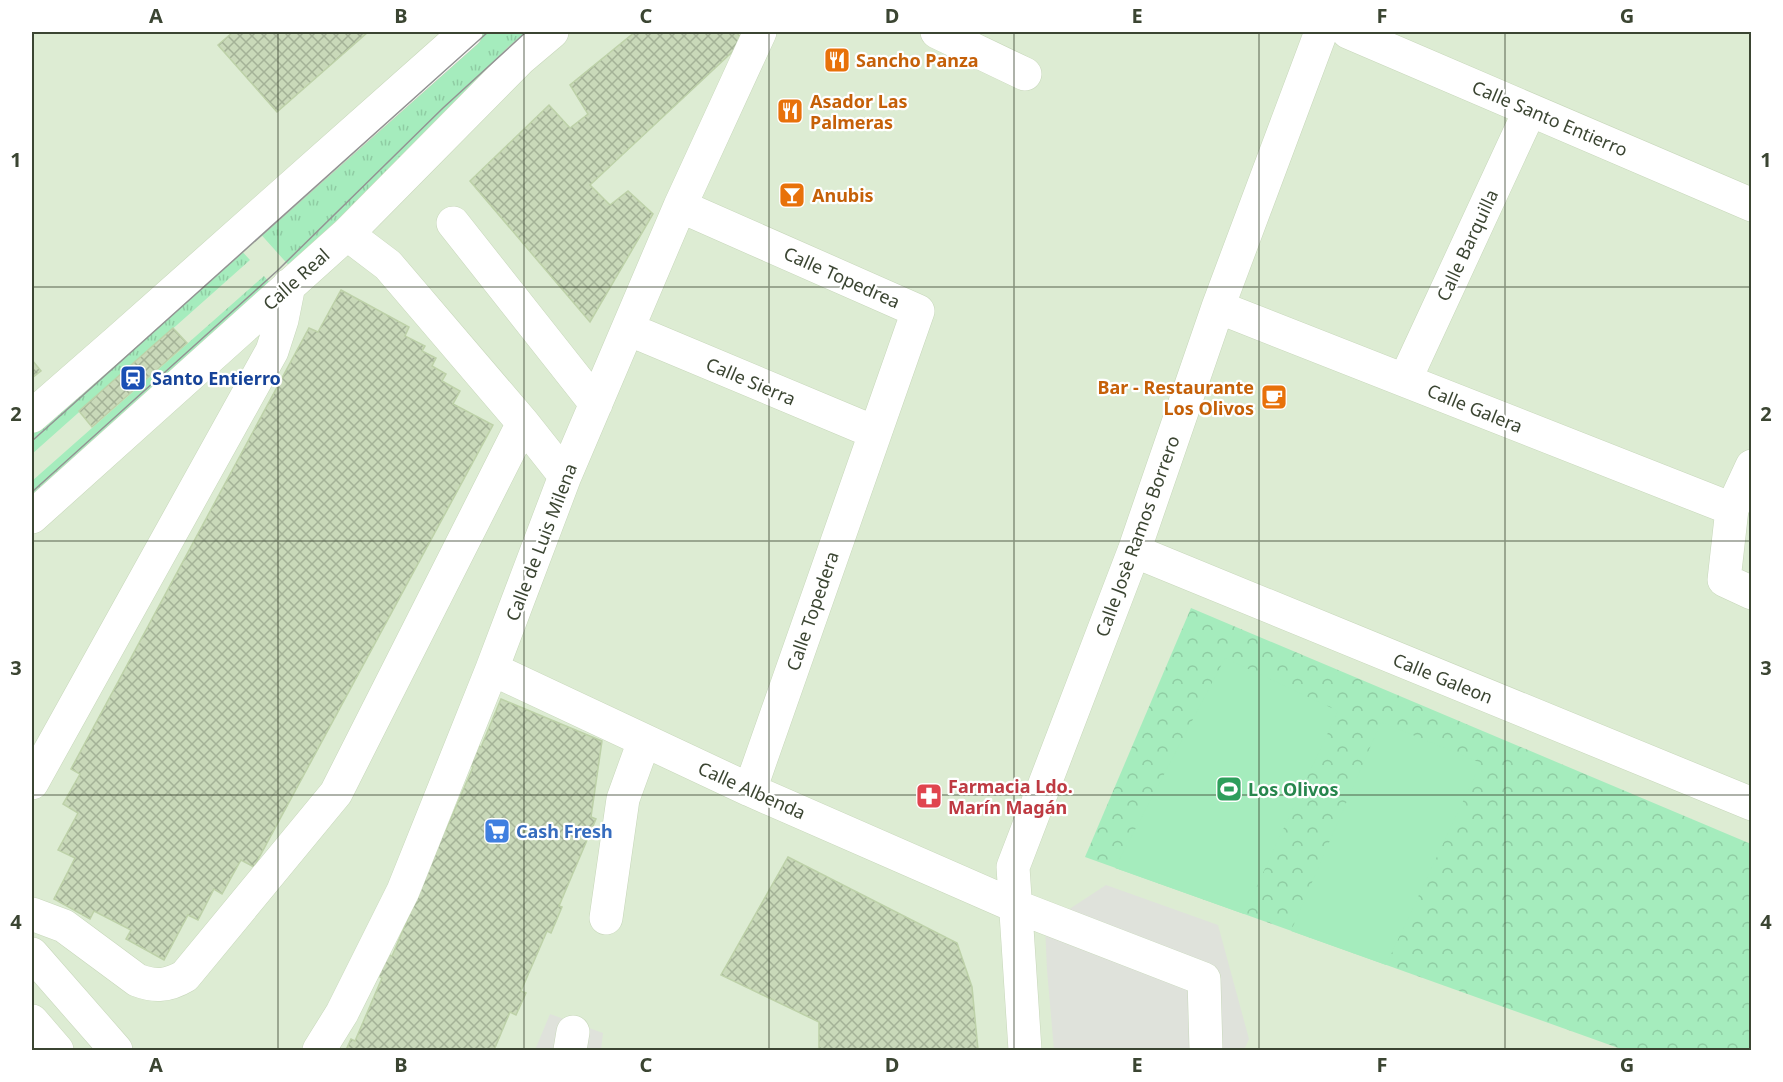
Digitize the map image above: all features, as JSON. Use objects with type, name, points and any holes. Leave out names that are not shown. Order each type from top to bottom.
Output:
[{"type":"street","points":[[32,416],[466,32]]},
{"type":"street","name":"Calle Real","points":[[32,517],[347,234],[520,59],[552,32]]},
{"type":"street","name":"Calle de Luis Milena","points":[[318,1050],[342,1013],[403,891],[566,476],[680,206],[760,32]]},
{"type":"street","points":[[937,32],[1025,74]]},
{"type":"street","name":"Calle Josè Ramos Borrero","points":[[1025,1050],[1013,867],[1134,551],[1218,307],[1321,32]]},
{"type":"street","name":"Calle Santo Entierro","points":[[1348,32],[1752,205]]},
{"type":"street","name":"Calle Barquilla","points":[[1405,380],[1530,110]]},
{"type":"street","name":"Calle Topedrea","points":[[680,206],[918,311],[874,432]]},
{"type":"street","points":[[453,223],[596,404]]},
{"type":"street","points":[[347,234],[388,265],[566,476]]},
{"type":"street","points":[[32,783],[272,351],[282,320],[289,285]]},
{"type":"street","name":"Calle Galera","points":[[1218,307],[1732,509]]},
{"type":"street","name":"Calle Sierra","points":[[628,329],[874,432]]},
{"type":"street","points":[[32,914],[64,926],[137,981],[162,986],[174,983],[185,976],[336,793],[523,423]]},
{"type":"street","name":"Calle Topedera","points":[[750,790],[874,432]]},
{"type":"street","points":[[1752,466],[1732,509],[1724,580],[1752,593]]},
{"type":"street","name":"Calle Galeon","points":[[1134,551],[1752,804]]},
{"type":"street","name":"Calle Albenda","points":[[492,669],[750,790],[1016,906],[1204,979],[1206,1050]]},
{"type":"street","points":[[606,918],[623,799],[644,741]]},
{"type":"street","points":[[32,954],[116,1050]]},
{"type":"street","points":[[32,1021],[57,1050]]},
{"type":"shaded area","points":[[32,32],[1751,32],[1751,1050],[32,1050]]},
{"type":"shaded area","points":[[1106,885],[1218,925],[1249,1039],[1244,1050],[1054,1050],[1045,925]]},
{"type":"shaded area","points":[[550,1014],[603,1033],[601,1050],[535,1050]]},
{"type":"green space","points":[[477,32],[541,32],[292,269],[257,230]]},
{"type":"green space","points":[[238,247],[250,260],[32,454],[32,431]]},
{"type":"green space","points":[[264,276],[274,288],[32,506],[32,481]]},
{"type":"green space","name":"Los Olivos","points":[[1191,608],[1751,844],[1751,1050],[1624,1050],[1085,857]]},
{"type":"green space","name":"Los Olivos","points":[[1225,658],[1338,711],[1244,914],[1115,868]]},
{"type":"green space","name":"Los Olivos","points":[[1381,722],[1481,763],[1386,965],[1291,931]]},
{"type":"building","points":[[233,32],[368,32],[277,112],[218,45]]},
{"type":"building","points":[[635,32],[736,32],[744,41],[590,185],[610,205],[628,191],[653,214],[590,322],[470,181],[549,105],[570,128],[588,114],[570,85]]},
{"type":"building","points":[[341,290],[409,327],[405,336],[425,346],[422,351],[436,358],[432,366],[446,374],[442,381],[460,391],[453,404],[493,425],[254,867],[241,860],[222,894],[214,889],[198,920],[188,915],[164,960],[126,939],[131,930],[94,911],[90,919],[54,899],[75,858],[58,850],[78,813],[63,804],[80,774],[71,769],[309,328],[318,332]]},
{"type":"building","points":[[173,328],[187,343],[92,427],[79,411]]},
{"type":"building","points":[[32,360],[41,371],[32,378]]},
{"type":"building","points":[[501,699],[602,741],[591,817],[596,819],[559,906],[562,907],[551,933],[547,931],[521,991],[526,993],[516,1015],[510,1012],[494,1050],[346,1050],[351,1039],[355,1041],[382,978],[378,976],[387,954],[392,956],[436,852],[441,828],[446,830],[473,767],[468,765],[476,745],[481,747]]},
{"type":"building","points":[[788,857],[957,943],[972,987],[978,1050],[819,1050],[819,1022],[721,975]]},
{"type":"tram line","points":[[32,441],[488,32]]},
{"type":"tram line","points":[[32,492],[277,271],[443,108],[526,32]]},
{"type":"place","name":"Sancho Panza","points":[[837,60]]},
{"type":"place","name":"Asador Las Palmeras","points":[[790,111]]},
{"type":"place","name":"Anubis","points":[[792,195]]},
{"type":"place","name":"Santo Entierro","points":[[133,378]]},
{"type":"place","name":"Bar - Restaurante Los Olivos","points":[[1274,397]]},
{"type":"place","name":"Los Olivos","points":[[1229,789]]},
{"type":"place","name":"Farmacia Ldo. Marín Magán","points":[[929,796]]},
{"type":"place","name":"Cash Fresh","points":[[497,831]]}]
